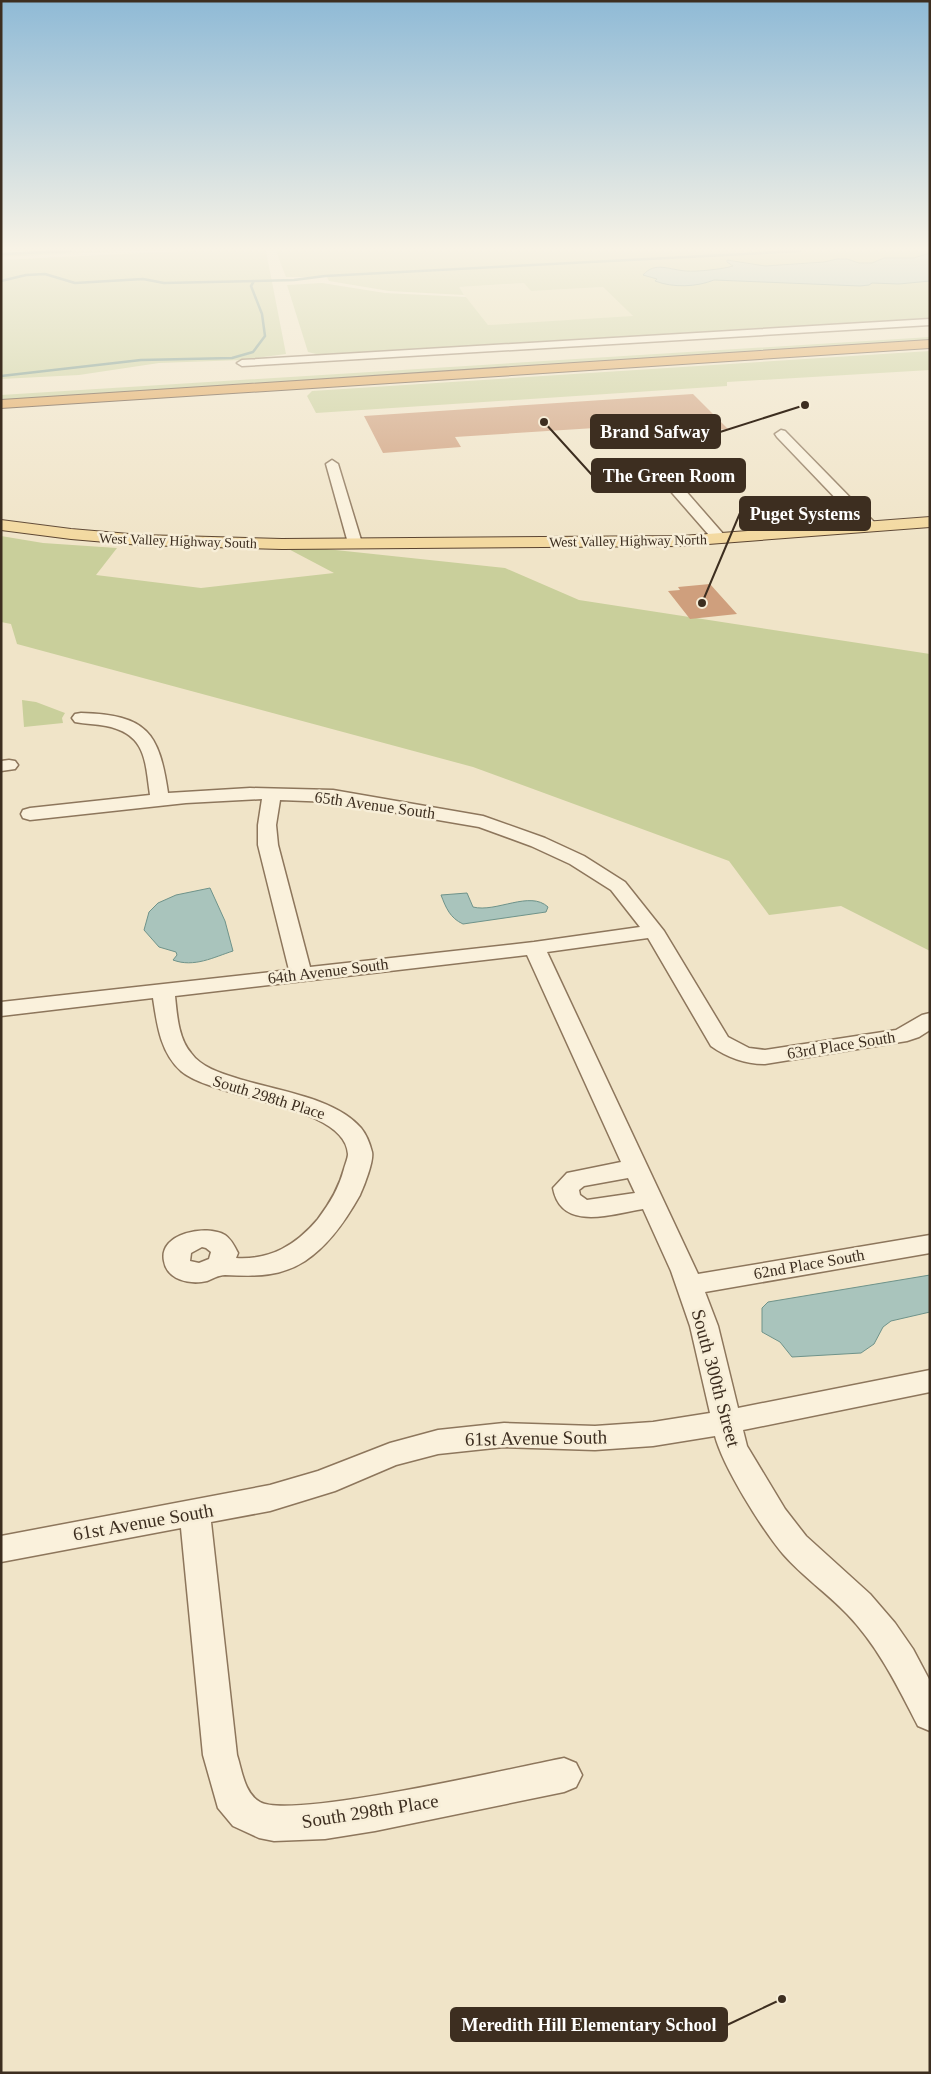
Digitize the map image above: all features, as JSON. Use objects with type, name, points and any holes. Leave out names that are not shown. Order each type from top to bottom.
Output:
[{"type":"highway","points":[[1,391],[705,348]]},
{"type":"highway","points":[[1,404],[871,348]]},
{"type":"main road","name":"West Valley Highway North","points":[[356,543],[609,543],[720,538],[930,522]]},
{"type":"main road","name":"West Valley Highway South","points":[[1,525],[82,536],[169,542],[224,544],[356,543]]},
{"type":"street","points":[[242,363],[497,348]]},
{"type":"street","points":[[781,434],[871,527]]},
{"type":"street","points":[[332,464],[356,543]]},
{"type":"street","points":[[665,476],[720,538]]},
{"type":"street","points":[[81,718],[112,721],[137,732],[145,738],[150,746],[160,799]]},
{"type":"street","name":"65th Avenue South","points":[[30,814],[160,799],[234,794],[272,794],[333,796],[483,822],[538,842],[577,860],[618,886],[654,931],[719,1041],[731,1050],[747,1057]]},
{"type":"street","points":[[272,794],[267,825],[268,845],[301,974]]},
{"type":"street","name":"64th Avenue South","points":[[1,1009],[534,948],[654,931]]},
{"type":"street","name":"South 300th Street","points":[[534,948],[637,1168],[689,1285],[704,1326],[734,1448],[754,1485],[785,1533],[806,1557],[859,1604],[883,1633],[901,1660],[930,1715]]},
{"type":"street","name":"South 298th Place","points":[[163,991],[174,1046],[184,1062],[191,1068],[206,1077],[224,1084],[302,1104],[327,1114],[351,1130],[361,1147],[360,1167],[351,1188],[319,1234],[308,1245],[287,1258],[271,1264],[240,1268],[220,1265]]},
{"type":"street","name":"63rd Place South","points":[[747,1057],[765,1057],[899,1036],[911,1032],[930,1020]]},
{"type":"street","points":[[637,1168],[576,1179],[566,1188],[568,1199],[573,1204],[588,1209],[651,1199]]},
{"type":"street","name":"62nd Place South","points":[[689,1285],[930,1244]]},
{"type":"street","name":"61st Avenue South","points":[[1,1549],[292,1492],[324,1482],[390,1455],[438,1442],[504,1435],[595,1438],[635,1436],[727,1422],[930,1381]]},
{"type":"street","name":"South 298th Place","points":[[195,1512],[220,1755],[231,1796],[246,1814],[259,1820],[274,1823],[325,1821],[375,1813],[564,1775]]},
{"type":"green space","points":[[1,348],[285,348],[286,354],[242,360],[159,363],[79,375],[1,379]]},
{"type":"green space","points":[[307,348],[439,348],[320,355],[308,352]]},
{"type":"green space","points":[[757,348],[823,348],[1,400],[1,395]]},
{"type":"green space","points":[[930,351],[930,370],[727,382],[727,386],[316,413],[307,396],[312,391]]},
{"type":"green space","points":[[1,536],[43,543],[117,548],[96,575],[201,588],[334,573],[279,544],[505,568],[579,600],[930,654],[930,951],[841,906],[769,915],[729,861],[473,767],[17,644],[11,624],[1,622]]},
{"type":"green space","points":[[22,700],[36,702],[65,713],[62,718],[63,723],[24,727]]},
{"type":"water","points":[[210,888],[225,921],[233,951],[196,962],[189,963],[173,960],[177,955],[176,952],[159,947],[144,930],[149,912],[158,903],[176,895]]},
{"type":"water","points":[[467,893],[473,907],[492,907],[532,901],[541,902],[548,907],[546,912],[463,924],[452,916],[441,895]]},
{"type":"water","points":[[930,1275],[930,1312],[891,1321],[883,1327],[874,1344],[861,1353],[792,1357],[780,1342],[762,1332],[762,1308],[768,1302]]},
{"type":"building","points":[[693,394],[728,429],[603,437],[595,428],[455,437],[461,447],[383,453],[364,416]]},
{"type":"building","points":[[710,584],[737,614],[690,619],[668,591],[680,590],[678,587]]},
{"type":"waterway","points":[[1,376],[141,360],[232,358],[253,352],[256,348]]},
{"type":"place","name":"Brand Safway","points":[[805,405]]},
{"type":"place","name":"The Green Room","points":[[544,422]]},
{"type":"place","name":"Puget Systems","points":[[702,603]]},
{"type":"place","name":"Meredith Hill Elementary School","points":[[782,1999]]}]
